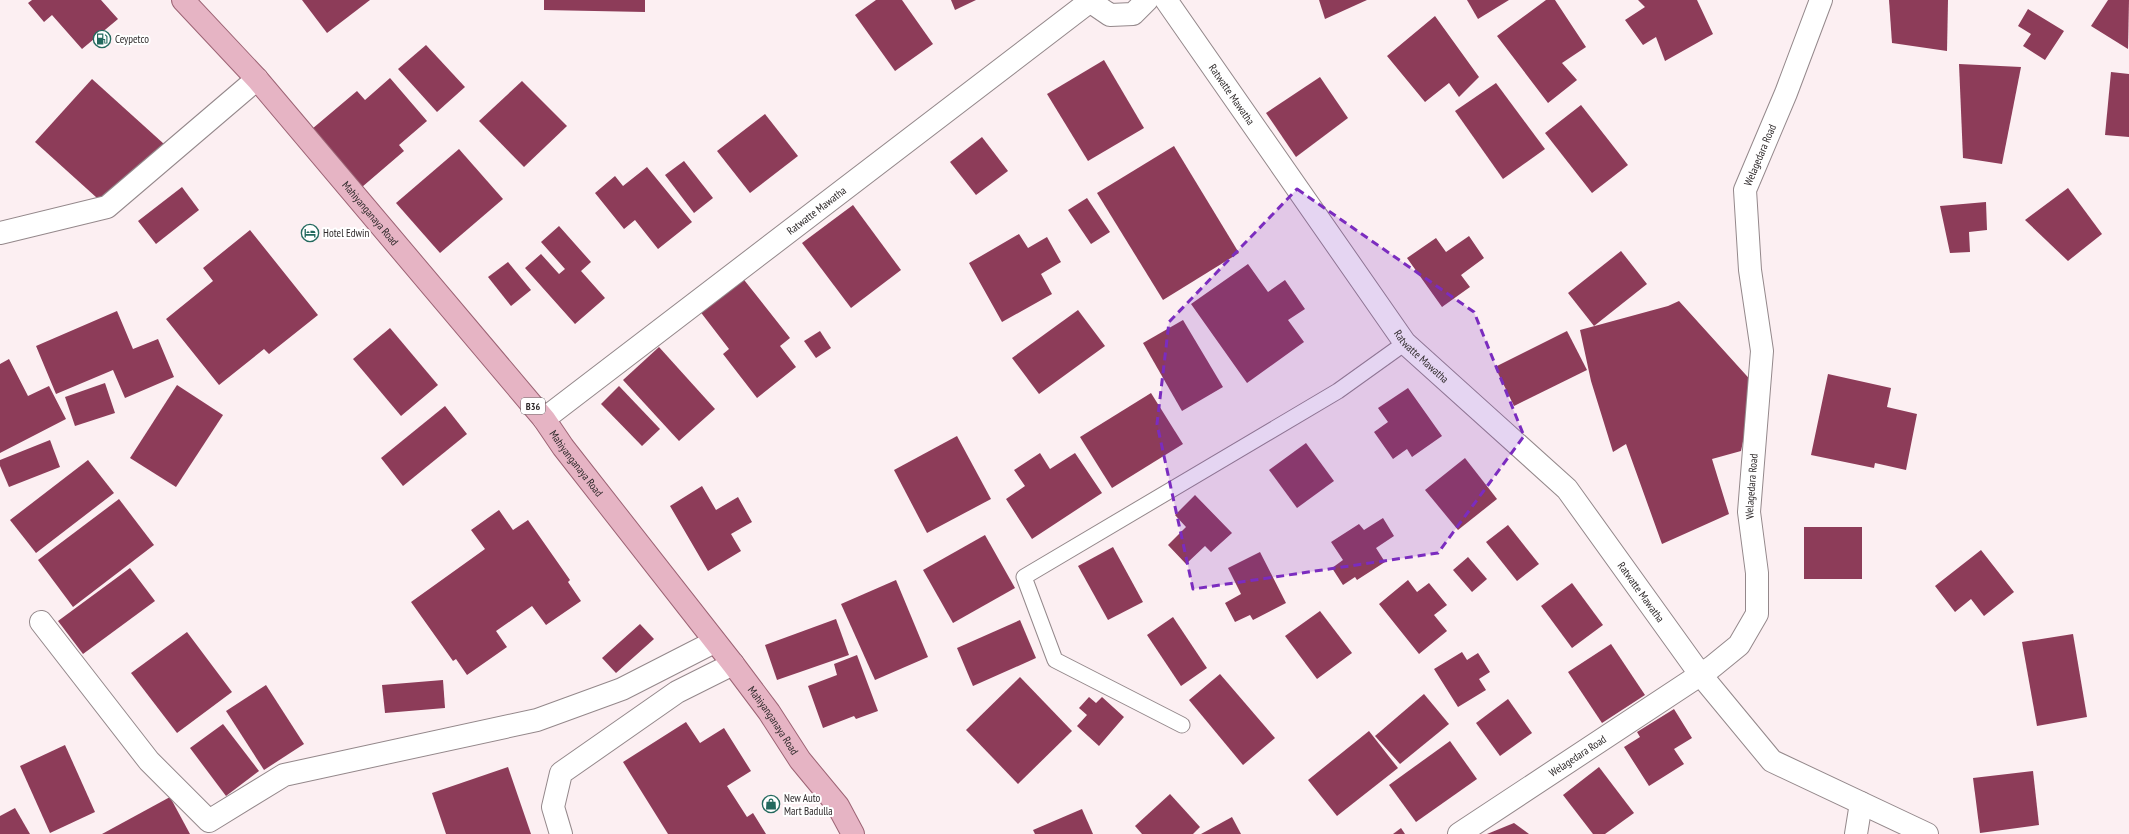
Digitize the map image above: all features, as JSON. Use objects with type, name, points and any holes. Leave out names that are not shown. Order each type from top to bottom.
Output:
[{"type":"main road","name":"Mahiyanganaya Road","points":[[183,0],[257,79],[544,419],[769,712],[800,760],[838,806],[853,834]]},
{"type":"street","points":[[1089,1],[1110,15],[1134,14],[1147,0]]},
{"type":"street","name":"Welagedara Road","points":[[1459,834],[1600,742],[1740,645],[1757,614],[1757,573],[1749,512],[1762,351],[1750,270],[1745,190],[1786,93],[1820,0]]},
{"type":"street","name":"Ratwatte Mawatha","points":[[544,419],[1089,1]]},
{"type":"street","name":"Ratwatte Mawatha","points":[[1170,6],[1405,343],[1567,489],[1700,674],[1772,761],[1927,834]]},
{"type":"street","points":[[0,234],[107,207],[257,79]]},
{"type":"street","points":[[41,622],[149,761],[209,821],[284,775],[537,720],[622,689],[714,642]]},
{"type":"street","points":[[561,834],[552,807],[561,773],[677,692],[733,664]]},
{"type":"street","points":[[1856,834],[1860,802]]},
{"type":"lane","points":[[1182,725],[1055,660],[1024,577],[1338,391],[1405,343]]},
{"type":"highlighted area","points":[[1297,189],[1474,312],[1524,436],[1438,553],[1193,589],[1157,424],[1169,322]]},
{"type":"building","points":[[32,0],[101,0],[118,19],[82,49],[52,15],[44,22],[28,3]]},
{"type":"building","points":[[302,0],[370,0],[327,33]]},
{"type":"building","points":[[544,0],[645,0],[645,12],[544,10]]},
{"type":"building","points":[[876,0],[902,0],[933,44],[895,71],[855,15]]},
{"type":"building","points":[[951,0],[976,0],[955,10]]},
{"type":"building","points":[[1319,0],[1367,0],[1325,19]]},
{"type":"building","points":[[1467,0],[1509,0],[1478,19]]},
{"type":"building","points":[[1546,0],[1555,0],[1586,47],[1562,63],[1577,80],[1548,103],[1497,36]]},
{"type":"building","points":[[1638,0],[1697,0],[1713,34],[1665,61],[1656,37],[1643,45],[1625,20],[1645,7]]},
{"type":"building","points":[[1889,0],[1948,0],[1947,51],[1892,43]]},
{"type":"building","points":[[2108,0],[2129,0],[2128,49],[2091,26]]},
{"type":"building","points":[[2028,9],[2064,31],[2045,60],[2023,46],[2031,34],[2018,26]]},
{"type":"building","points":[[1435,16],[1479,77],[1459,97],[1449,83],[1425,102],[1387,56]]},
{"type":"building","points":[[426,45],[465,87],[437,112],[398,69]]},
{"type":"building","points":[[1104,60],[1144,128],[1088,161],[1047,94]]},
{"type":"building","points":[[1959,64],[2021,67],[2002,164],[1963,158]]},
{"type":"building","points":[[2111,72],[2129,74],[2129,137],[2105,135]]},
{"type":"building","points":[[1320,77],[1348,118],[1296,157],[1266,113]]},
{"type":"building","points":[[390,78],[427,121],[399,145],[404,151],[362,187],[312,129],[357,91],[365,100]]},
{"type":"building","points":[[92,79],[164,144],[107,207],[35,142]]},
{"type":"building","points":[[522,81],[567,126],[524,167],[479,121]]},
{"type":"building","points":[[1496,83],[1545,149],[1503,179],[1455,111]]},
{"type":"building","points":[[1581,105],[1628,165],[1592,193],[1545,133]]},
{"type":"building","points":[[765,114],[798,156],[750,193],[717,151]]},
{"type":"building","points":[[982,137],[1008,171],[976,195],[950,162]]},
{"type":"building","points":[[1174,146],[1239,253],[1163,300],[1097,193]]},
{"type":"building","points":[[459,149],[503,199],[440,253],[396,203]]},
{"type":"building","points":[[684,161],[713,198],[694,213],[665,175]]},
{"type":"building","points":[[647,167],[692,222],[658,249],[635,220],[624,229],[595,193],[615,176],[623,186]]},
{"type":"building","points":[[182,187],[199,210],[156,244],[138,221]]},
{"type":"building","points":[[2068,188],[2102,234],[2068,261],[2025,220]]},
{"type":"building","points":[[1087,198],[1110,232],[1091,244],[1068,210]]},
{"type":"building","points":[[1986,202],[1987,230],[1969,232],[1970,252],[1950,253],[1940,206]]},
{"type":"building","points":[[853,205],[901,270],[851,308],[802,243]]},
{"type":"building","points":[[559,226],[591,262],[581,271],[605,298],[575,324],[525,268],[541,254],[559,274],[565,269],[541,242]]},
{"type":"building","points":[[250,230],[318,315],[269,354],[264,349],[219,385],[166,319],[213,281],[203,268]]},
{"type":"building","points":[[1019,234],[1028,248],[1047,237],[1061,262],[1041,274],[1052,294],[1002,322],[969,263]]},
{"type":"building","points":[[1469,236],[1484,258],[1461,275],[1470,287],[1442,307],[1407,258],[1436,238],[1446,252]]},
{"type":"building","points":[[1621,251],[1647,284],[1594,326],[1568,293]]},
{"type":"building","points":[[508,262],[531,290],[511,306],[488,277]]},
{"type":"building","points":[[1248,264],[1268,292],[1285,280],[1305,309],[1288,320],[1304,342],[1247,383],[1191,304]]},
{"type":"building","points":[[741,276],[790,338],[780,346],[796,367],[757,398],[723,354],[729,349],[699,310]]},
{"type":"building","points":[[1679,301],[1755,385],[1741,451],[1712,459],[1729,514],[1662,544],[1626,444],[1613,452],[1591,381],[1580,330],[1668,306]]},
{"type":"building","points":[[1078,310],[1105,346],[1039,394],[1012,358]]},
{"type":"building","points":[[117,311],[133,349],[158,339],[174,377],[125,398],[113,370],[56,394],[36,346]]},
{"type":"building","points":[[1183,320],[1223,387],[1182,411],[1143,343]]},
{"type":"building","points":[[390,328],[438,385],[401,416],[353,359]]},
{"type":"building","points":[[820,331],[831,348],[816,358],[804,341]]},
{"type":"building","points":[[1567,331],[1587,370],[1514,406],[1495,367]]},
{"type":"building","points":[[659,347],[715,409],[679,441],[623,380]]},
{"type":"building","points":[[9,359],[28,396],[49,386],[66,419],[0,453],[0,364]]},
{"type":"building","points":[[1828,374],[1891,388],[1887,407],[1917,414],[1906,470],[1875,463],[1874,468],[1811,455]]},
{"type":"building","points":[[105,383],[115,413],[75,426],[65,397]]},
{"type":"building","points":[[177,385],[223,415],[176,487],[130,458]]},
{"type":"building","points":[[619,386],[660,429],[642,446],[601,404]]},
{"type":"building","points":[[1408,388],[1442,436],[1412,457],[1407,449],[1393,459],[1374,432],[1388,422],[1378,408]]},
{"type":"building","points":[[1151,393],[1183,444],[1112,488],[1080,437]]},
{"type":"building","points":[[445,406],[467,434],[403,486],[381,458]]},
{"type":"building","points":[[957,436],[991,499],[927,533],[894,470]]},
{"type":"building","points":[[50,440],[60,467],[9,487],[0,466],[0,460]]},
{"type":"building","points":[[1306,443],[1334,481],[1297,508],[1269,470]]},
{"type":"building","points":[[1040,453],[1050,469],[1075,453],[1102,493],[1032,539],[1006,499],[1025,486],[1014,470]]},
{"type":"building","points":[[1465,458],[1497,499],[1458,530],[1425,490]]},
{"type":"building","points":[[88,460],[114,493],[36,553],[10,520]]},
{"type":"building","points":[[702,486],[716,510],[738,497],[752,522],[731,534],[741,551],[708,571],[670,506]]},
{"type":"building","points":[[1195,495],[1232,533],[1211,552],[1205,546],[1186,564],[1168,545],[1186,527],[1175,515]]},
{"type":"building","points":[[119,499],[154,545],[73,607],[38,560]]},
{"type":"building","points":[[499,510],[513,530],[528,520],[570,580],[568,582],[581,601],[546,625],[532,606],[496,631],[507,647],[467,675],[456,659],[453,661],[411,602],[485,549],[471,530]]},
{"type":"building","points":[[1383,518],[1394,536],[1376,548],[1385,562],[1357,580],[1355,577],[1343,585],[1332,568],[1343,560],[1331,542],[1359,524],[1364,530]]},
{"type":"building","points":[[1508,525],[1539,564],[1517,581],[1486,542]]},
{"type":"building","points":[[1804,527],[1862,527],[1862,579],[1804,579]]},
{"type":"building","points":[[985,535],[1015,588],[953,623],[923,570]]},
{"type":"building","points":[[1113,547],[1143,602],[1108,620],[1078,566]]},
{"type":"building","points":[[1981,550],[2014,592],[1984,616],[1971,599],[1955,612],[1935,586]]},
{"type":"building","points":[[1260,552],[1286,603],[1253,620],[1250,615],[1235,622],[1225,603],[1241,594],[1228,568]]},
{"type":"building","points":[[1468,557],[1487,579],[1472,592],[1453,570]]},
{"type":"building","points":[[130,568],[155,601],[83,654],[58,621]]},
{"type":"building","points":[[896,580],[928,657],[875,680],[841,604]]},
{"type":"building","points":[[1408,580],[1417,592],[1429,583],[1447,605],[1434,615],[1447,631],[1419,654],[1379,604]]},
{"type":"building","points":[[1572,583],[1603,625],[1572,648],[1541,606]]},
{"type":"building","points":[[1320,611],[1352,653],[1317,679],[1285,636]]},
{"type":"building","points":[[1173,617],[1207,668],[1181,686],[1147,635]]},
{"type":"building","points":[[836,619],[849,655],[777,680],[765,645]]},
{"type":"building","points":[[1020,620],[1036,658],[973,686],[957,648]]},
{"type":"building","points":[[640,624],[654,639],[616,673],[602,658]]},
{"type":"building","points":[[187,632],[232,692],[177,733],[131,673]]},
{"type":"building","points":[[2073,634],[2087,717],[2037,726],[2022,642]]},
{"type":"building","points":[[1611,644],[1645,695],[1602,723],[1568,672]]},
{"type":"building","points":[[1462,652],[1467,660],[1478,653],[1490,672],[1479,679],[1486,690],[1458,707],[1434,669]]},
{"type":"building","points":[[857,655],[878,711],[856,719],[854,716],[823,728],[808,686],[837,675],[834,664]]},
{"type":"building","points":[[1220,674],[1275,738],[1243,765],[1189,700]]},
{"type":"building","points":[[1020,677],[1072,731],[1018,784],[966,730]]},
{"type":"building","points":[[443,680],[445,708],[385,713],[382,685]]},
{"type":"building","points":[[266,685],[304,744],[264,770],[226,711]]},
{"type":"building","points":[[1424,694],[1449,724],[1400,764],[1375,736]]},
{"type":"building","points":[[1089,697],[1096,703],[1102,697],[1124,717],[1099,746],[1077,726],[1087,715],[1079,708]]},
{"type":"building","points":[[1508,699],[1532,733],[1500,756],[1476,723]]},
{"type":"building","points":[[1674,709],[1692,738],[1674,749],[1684,764],[1649,786],[1624,747],[1640,737],[1637,732]]},
{"type":"building","points":[[686,722],[700,743],[724,728],[751,771],[727,786],[747,817],[753,813],[766,834],[668,834],[623,762]]},
{"type":"building","points":[[223,724],[259,771],[226,796],[190,748]]},
{"type":"building","points":[[1369,731],[1398,768],[1337,816],[1308,780]]},
{"type":"building","points":[[1450,741],[1477,779],[1416,822],[1389,785]]},
{"type":"building","points":[[65,745],[95,812],[50,833],[20,766]]},
{"type":"building","points":[[508,767],[531,834],[446,834],[432,793]]},
{"type":"building","points":[[1599,767],[1634,813],[1605,834],[1593,834],[1563,795]]},
{"type":"building","points":[[2033,771],[2039,825],[1980,833],[1973,778]]},
{"type":"building","points":[[1170,794],[1200,827],[1193,834],[1142,834],[1135,826]]},
{"type":"building","points":[[170,797],[190,834],[102,834]]},
{"type":"building","points":[[15,808],[30,834],[0,834],[0,816]]},
{"type":"building","points":[[1082,809],[1093,834],[1035,834],[1033,830]]},
{"type":"building","points":[[1232,817],[1241,834],[1201,834]]},
{"type":"building","points":[[1514,823],[1529,834],[1487,834]]},
{"type":"building","points":[[1401,828],[1405,834],[1393,834]]},
{"type":"place","name":"Ceypetco","points":[[102,39]]},
{"type":"place","name":"Hotel Edwin","points":[[310,233]]},
{"type":"place","name":"New Auto Mart Badulla","points":[[771,804]]}]
